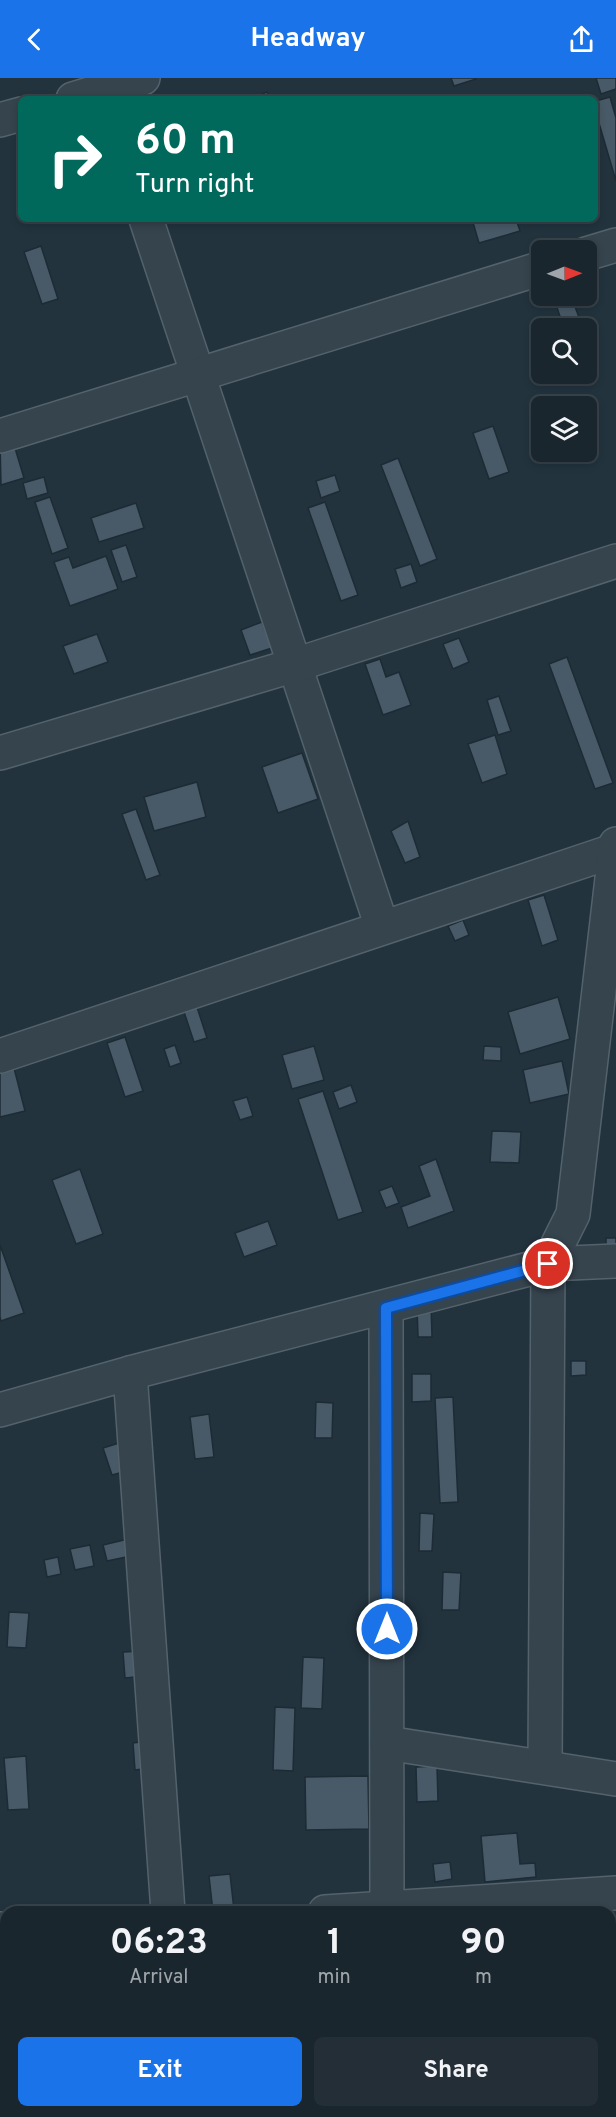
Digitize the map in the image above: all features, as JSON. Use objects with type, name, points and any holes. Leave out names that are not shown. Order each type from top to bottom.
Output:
[{"type":"street","points":[[95,92],[143,78]]},
{"type":"street","points":[[0,120],[18,115]]},
{"type":"street","points":[[147,222],[382,927]]},
{"type":"street","points":[[597,251],[616,245]]},
{"type":"street","points":[[0,435],[531,271]]},
{"type":"street","points":[[0,753],[295,664],[616,561]]},
{"type":"street","points":[[0,1056],[616,848],[573,1214],[548,1264],[545,1766]]},
{"type":"street","points":[[0,1410],[130,1373],[548,1264],[616,1261]]},
{"type":"street","points":[[386,1308],[387,1906]]},
{"type":"street","points":[[130,1373],[168,1906]]},
{"type":"street","points":[[387,1743],[545,1766],[616,1779]]},
{"type":"street","points":[[451,1906],[616,1893]]},
{"type":"building","points":[[451,78],[476,78],[476,79],[454,86]]},
{"type":"building","points":[[596,78],[616,78],[616,89],[601,94]]},
{"type":"building","points":[[267,92],[269,96],[257,96]]},
{"type":"building","points":[[610,97],[616,118],[616,181],[598,120],[598,100]]},
{"type":"building","points":[[473,222],[517,222],[520,231],[479,243]]},
{"type":"building","points":[[41,246],[58,299],[42,304],[24,252]]},
{"type":"building","points":[[556,306],[575,306],[579,318],[561,318]]},
{"type":"building","points":[[493,426],[509,472],[489,479],[473,433]]},
{"type":"building","points":[[12,438],[24,478],[1,485],[0,442]]},
{"type":"building","points":[[398,458],[437,559],[420,566],[381,465]]},
{"type":"building","points":[[335,475],[340,491],[321,498],[316,481]]},
{"type":"building","points":[[44,477],[48,493],[27,499],[23,483]]},
{"type":"building","points":[[50,497],[68,548],[52,554],[35,502]]},
{"type":"building","points":[[325,502],[358,595],[341,601],[308,508]]},
{"type":"building","points":[[136,503],[144,528],[99,542],[91,518]]},
{"type":"building","points":[[126,545],[137,577],[122,582],[111,550]]},
{"type":"building","points":[[106,556],[118,589],[70,606],[54,562],[69,557],[73,568]]},
{"type":"building","points":[[411,564],[417,582],[401,588],[395,569]]},
{"type":"building","points":[[262,622],[272,648],[250,655],[241,630]]},
{"type":"building","points":[[97,634],[108,662],[74,674],[63,646]]},
{"type":"building","points":[[459,638],[469,662],[453,669],[443,644]]},
{"type":"building","points":[[567,657],[613,783],[595,789],[549,664]]},
{"type":"building","points":[[380,659],[386,677],[399,672],[411,705],[383,715],[365,664]]},
{"type":"building","points":[[499,696],[511,731],[498,735],[487,700]]},
{"type":"building","points":[[495,735],[507,774],[482,783],[468,744]]},
{"type":"building","points":[[302,753],[318,799],[278,813],[262,767]]},
{"type":"building","points":[[197,782],[206,817],[154,831],[144,797]]},
{"type":"building","points":[[136,809],[160,875],[146,880],[122,814]]},
{"type":"building","points":[[408,821],[420,857],[405,863],[391,831]]},
{"type":"building","points":[[544,895],[558,940],[542,946],[528,900]]},
{"type":"building","points":[[463,920],[469,935],[455,941],[448,926]]},
{"type":"building","points":[[558,997],[570,1039],[520,1054],[508,1012]]},
{"type":"building","points":[[195,1001],[207,1038],[194,1042],[182,1006]]},
{"type":"building","points":[[125,1037],[143,1091],[125,1097],[107,1043]]},
{"type":"building","points":[[175,1045],[181,1063],[170,1067],[164,1049]]},
{"type":"building","points":[[314,1046],[324,1080],[292,1089],[282,1055]]},
{"type":"building","points":[[484,1046],[501,1047],[501,1061],[483,1060]]},
{"type":"building","points":[[562,1061],[569,1094],[530,1103],[523,1070]]},
{"type":"building","points":[[14,1068],[25,1111],[0,1117],[0,1072]]},
{"type":"building","points":[[351,1085],[357,1102],[339,1109],[333,1092]]},
{"type":"building","points":[[323,1091],[363,1212],[338,1220],[298,1099]]},
{"type":"building","points":[[247,1097],[253,1116],[240,1120],[233,1101]]},
{"type":"building","points":[[492,1131],[521,1132],[519,1163],[490,1162]]},
{"type":"building","points":[[436,1159],[454,1211],[408,1228],[401,1207],[430,1196],[419,1166]]},
{"type":"building","points":[[80,1169],[103,1234],[76,1244],[52,1180]]},
{"type":"building","points":[[392,1186],[399,1203],[386,1208],[379,1191]]},
{"type":"building","points":[[268,1221],[277,1245],[244,1257],[235,1233]]},
{"type":"building","points":[[606,1238],[616,1238],[616,1253],[606,1253]]},
{"type":"building","points":[[0,1245],[24,1313],[1,1321],[0,1317]]},
{"type":"building","points":[[431,1303],[432,1337],[418,1337],[417,1304]]},
{"type":"building","points":[[571,1361],[586,1361],[586,1375],[571,1376]]},
{"type":"building","points":[[412,1374],[431,1374],[431,1401],[412,1402]]},
{"type":"building","points":[[453,1397],[458,1502],[440,1503],[435,1398]]},
{"type":"building","points":[[316,1402],[333,1403],[332,1438],[315,1438]]},
{"type":"building","points":[[209,1414],[214,1457],[195,1459],[190,1417]]},
{"type":"building","points":[[119,1443],[127,1471],[112,1475],[103,1448]]},
{"type":"building","points":[[420,1513],[434,1514],[432,1551],[419,1551]]},
{"type":"building","points":[[128,1539],[131,1556],[107,1561],[103,1545]]},
{"type":"building","points":[[90,1545],[94,1566],[75,1570],[70,1549]]},
{"type":"building","points":[[58,1557],[61,1574],[47,1577],[44,1560]]},
{"type":"building","points":[[443,1572],[461,1573],[459,1610],[442,1610]]},
{"type":"building","points":[[9,1612],[29,1613],[26,1648],[7,1647]]},
{"type":"building","points":[[144,1651],[146,1676],[125,1678],[123,1652]]},
{"type":"building","points":[[303,1657],[324,1658],[322,1709],[301,1708]]},
{"type":"building","points":[[275,1707],[295,1708],[293,1771],[273,1770]]},
{"type":"building","points":[[147,1741],[150,1768],[135,1770],[133,1743]]},
{"type":"building","points":[[26,1756],[29,1809],[8,1810],[4,1758]]},
{"type":"building","points":[[437,1766],[438,1801],[417,1802],[416,1767]]},
{"type":"building","points":[[368,1776],[369,1829],[306,1830],[305,1777]]},
{"type":"building","points":[[517,1833],[520,1864],[535,1863],[536,1877],[485,1882],[481,1836]]},
{"type":"building","points":[[450,1862],[452,1879],[435,1882],[433,1864]]},
{"type":"building","points":[[230,1874],[234,1906],[212,1906],[209,1876]]},
{"type":"route","points":[[387,1629],[386,1308],[548,1264]]}]
